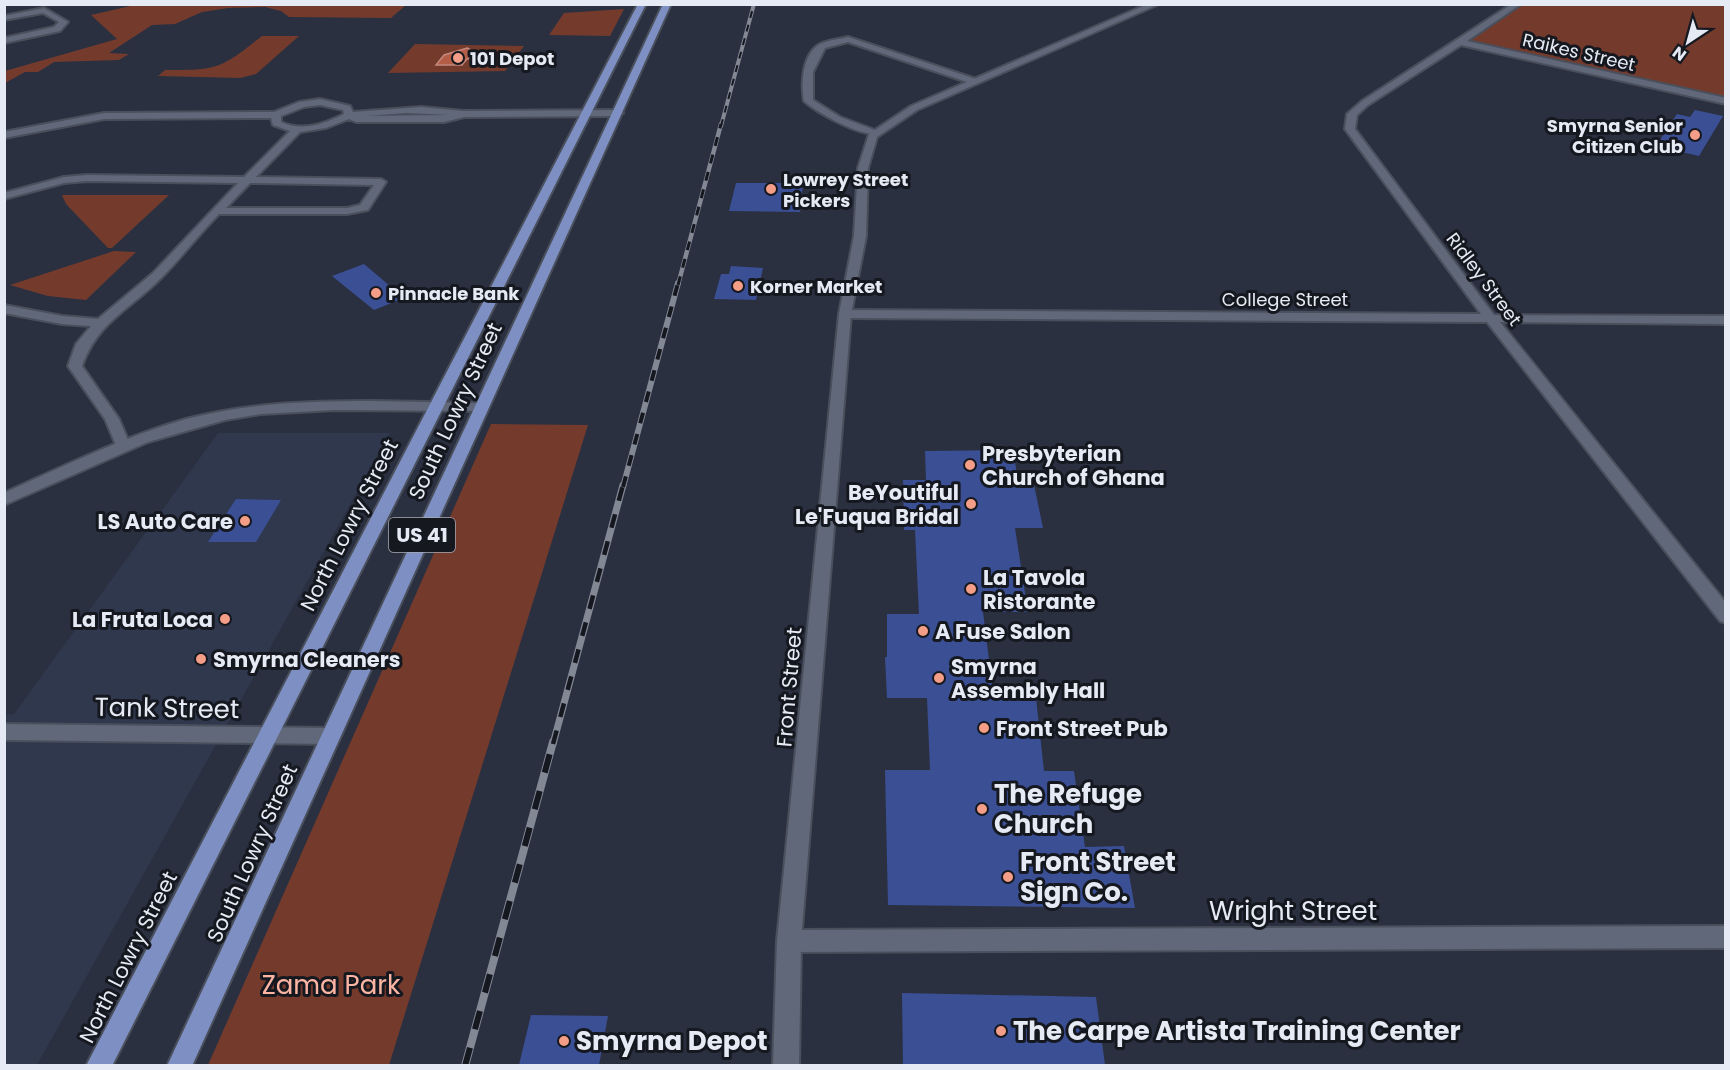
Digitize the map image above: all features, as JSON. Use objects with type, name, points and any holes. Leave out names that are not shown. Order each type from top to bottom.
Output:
[{"type":"main road","name":"North Lowry Street","points":[[98,1065],[642,4]]},
{"type":"main road","name":"South Lowry Street","points":[[179,1065],[667,4]]},
{"type":"street","points":[[976,82],[848,39],[822,46],[810,64],[805,85],[809,100],[837,118],[875,132],[914,108],[976,82],[1156,4]]},
{"type":"street","name":"Ridley Street","points":[[1518,4],[1365,103],[1352,114],[1350,129],[1491,319],[1725,616]]},
{"type":"street","points":[[4,18],[44,10],[64,22],[57,29],[4,41]]},
{"type":"street","name":"Raikes Street","points":[[1461,42],[1725,101]]},
{"type":"street","points":[[4,135],[52,123],[104,116],[276,115],[289,108],[323,101],[347,108],[350,115],[356,119],[444,120],[464,114],[618,113]]},
{"type":"street","points":[[276,115],[276,123],[297,130],[333,123],[350,115]]},
{"type":"street","points":[[123,447],[112,419],[75,366],[83,344],[100,323],[157,276],[215,211],[297,130]]},
{"type":"street","name":"Front Street","points":[[786,1065],[789,941],[845,314],[860,236],[863,168],[875,132]]},
{"type":"street","points":[[4,196],[64,180],[87,178],[374,180],[381,182],[364,208],[347,211],[215,211]]},
{"type":"street","points":[[4,309],[62,320],[100,323]]},
{"type":"street","name":"College Street","points":[[845,314],[1725,320]]},
{"type":"street","points":[[4,500],[123,447],[191,423],[279,408],[481,406]]},
{"type":"street","name":"Tank Street","points":[[4,732],[329,736]]},
{"type":"street","name":"Wright Street","points":[[789,941],[1725,937]]},
{"type":"shaded area","points":[[467,48],[480,55],[467,59],[462,65],[436,65],[444,55]]},
{"type":"shaded area","points":[[218,433],[390,433],[37,1065],[5,1066],[5,715],[14,714]]},
{"type":"green space","points":[[139,4],[406,5],[391,18],[289,17],[281,11],[265,7],[228,8],[202,12],[175,24],[152,25],[109,53],[129,54],[119,60],[54,62],[38,72],[25,72],[5,83],[5,71],[117,39],[91,15]]},
{"type":"green space","points":[[1519,5],[1725,5],[1725,101],[1461,42]]},
{"type":"green space","points":[[624,9],[610,36],[549,35],[564,13]]},
{"type":"green space","points":[[262,36],[299,36],[256,74],[240,78],[158,76],[165,70],[208,68],[218,65],[237,55]]},
{"type":"green space","name":"101 Depot","points":[[415,44],[524,46],[505,71],[388,73]]},
{"type":"green space","points":[[62,195],[169,195],[112,248],[108,248],[66,204]]},
{"type":"green space","points":[[114,251],[136,252],[86,300],[48,296],[10,285]]},
{"type":"green space","name":"Zama Park","points":[[491,424],[588,425],[389,1065],[208,1065]]},
{"type":"building","name":"Smyrna Senior Citizen Club","points":[[1695,110],[1723,116],[1699,156],[1656,146],[1677,114],[1690,117]]},
{"type":"building","name":"Lowrey Street Pickers","points":[[736,183],[803,183],[800,212],[729,211]]},
{"type":"building","points":[[364,264],[404,298],[374,310],[332,276]]},
{"type":"building","name":"Korner Market","points":[[731,266],[763,268],[756,300],[714,299],[721,274],[729,274]]},
{"type":"building","points":[[1013,450],[1018,480],[1033,480],[1043,528],[1015,528],[1028,612],[983,612],[994,699],[1036,698],[1044,771],[1074,771],[1085,847],[1124,846],[1135,908],[888,905],[885,770],[930,770],[927,698],[887,698],[885,657],[887,657],[887,614],[919,614],[915,530],[904,530],[903,480],[926,480],[925,451]]},
{"type":"building","name":"LS Auto Care","points":[[236,499],[281,500],[256,542],[208,542]]},
{"type":"building","name":"The Carpe Artista Training Center","points":[[902,993],[1096,997],[1105,1065],[903,1065]]},
{"type":"building","name":"Smyrna Depot","points":[[531,1015],[608,1016],[599,1065],[519,1065]]},
{"type":"railway","points":[[721,126],[754,4]]},
{"type":"railway","points":[[678,285],[721,124]]},
{"type":"railway","points":[[623,487],[678,283]]},
{"type":"railway","points":[[553,744],[623,485]]},
{"type":"railway","points":[[465,1066],[553,742]]},
{"type":"place","name":"101 Depot","points":[[458,58]]},
{"type":"place","name":"Smyrna Senior Citizen Club","points":[[1695,135]]},
{"type":"place","name":"Lowrey Street Pickers","points":[[771,189]]},
{"type":"place","name":"Korner Market","points":[[738,286]]},
{"type":"place","name":"Pinnacle Bank","points":[[376,293]]},
{"type":"place","name":"Presbyterian Church of Ghana","points":[[970,465]]},
{"type":"place","name":"BeYoutiful Le'Fuqua Bridal","points":[[971,504]]},
{"type":"place","name":"LS Auto Care","points":[[245,521]]},
{"type":"place","name":"La Tavola Ristorante","points":[[971,589]]},
{"type":"place","name":"La Fruta Loca","points":[[225,619]]},
{"type":"place","name":"A Fuse Salon","points":[[923,631]]},
{"type":"place","name":"Smyrna Cleaners","points":[[201,659]]},
{"type":"place","name":"Smyrna Assembly Hall","points":[[939,678]]},
{"type":"place","name":"Front Street Pub","points":[[984,728]]},
{"type":"place","name":"The Refuge Church","points":[[982,809]]},
{"type":"place","name":"Front Street Sign Co.","points":[[1008,877]]},
{"type":"place","name":"The Carpe Artista Training Center","points":[[1001,1031]]},
{"type":"place","name":"Smyrna Depot","points":[[564,1041]]}]
